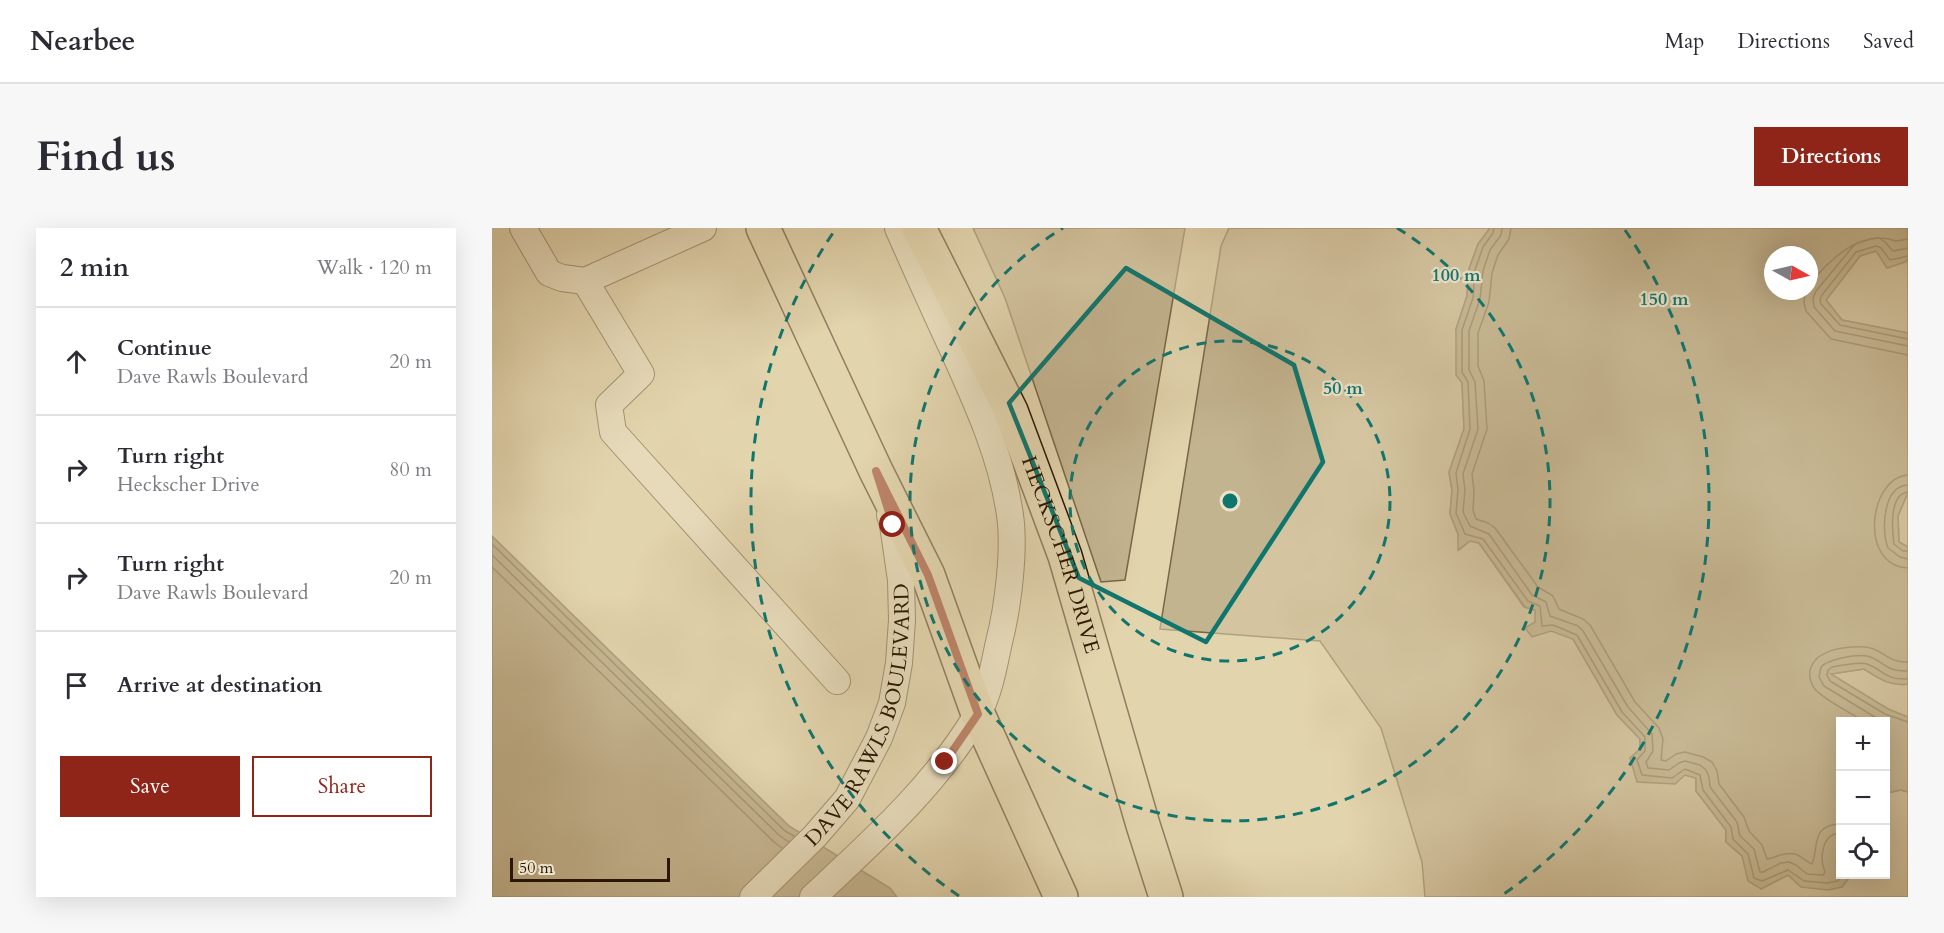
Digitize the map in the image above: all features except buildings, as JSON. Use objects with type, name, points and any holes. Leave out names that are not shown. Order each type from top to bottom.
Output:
[{"type":"main road","points":[[762,228],[876,471],[928,575],[978,714],[1061,897]]},
{"type":"main road","name":"HECKSCHER DRIVE","points":[[919,228],[1011,411],[1065,556],[1166,897]]},
{"type":"street","points":[[523,228],[549,273],[562,278],[585,281],[703,228]]},
{"type":"street","points":[[813,897],[882,834],[945,762],[978,714],[991,676],[1004,624],[1010,565],[1010,517],[1000,464],[978,406],[898,228]]},
{"type":"street","points":[[585,281],[641,374],[609,405],[613,432],[837,681]]},
{"type":"street","name":"DAVE RAWLS BOULEVARD","points":[[753,897],[815,836],[847,799],[879,738],[892,703],[899,663],[902,620],[901,580],[893,525],[876,471]]},
{"type":"highlighted area","points":[[1126,268],[1294,365],[1323,462],[1206,642],[1079,578],[1009,403]]},
{"type":"shaded area","points":[[973,228],[1185,228],[1125,580],[1101,582],[1005,298]]},
{"type":"shaded area","points":[[1229,228],[1490,228],[1478,244],[1469,269],[1467,296],[1456,329],[1464,429],[1449,472],[1452,490],[1450,514],[1458,534],[1459,550],[1470,541],[1479,543],[1524,607],[1536,610],[1535,622],[1573,639],[1617,715],[1640,739],[1640,749],[1685,775],[1696,778],[1696,791],[1726,830],[1726,842],[1742,856],[1761,889],[1788,875],[1801,887],[1842,887],[1848,879],[1890,879],[1890,792],[1901,790],[1908,792],[1908,897],[1425,897],[1422,862],[1381,728],[1320,641],[1160,629],[1221,246]]},
{"type":"shaded area","points":[[1876,251],[1905,262],[1908,259],[1908,333],[1842,320],[1826,300],[1860,256]]},
{"type":"shaded area","points":[[1908,492],[1908,547],[1899,542],[1898,516]]},
{"type":"shaded area","points":[[1864,669],[1890,683],[1908,684],[1908,717],[1888,709],[1830,674]]},
{"type":"water","points":[[1490,228],[1908,228],[1908,259],[1905,262],[1887,268],[1876,251],[1860,256],[1826,300],[1842,320],[1908,333],[1908,492],[1898,516],[1899,542],[1908,547],[1908,684],[1890,683],[1864,669],[1831,674],[1888,709],[1908,717],[1908,792],[1901,790],[1890,792],[1890,717],[1836,717],[1836,879],[1848,879],[1842,887],[1828,890],[1801,887],[1788,875],[1761,889],[1748,881],[1742,856],[1726,842],[1726,830],[1696,791],[1696,778],[1685,775],[1675,784],[1637,782],[1630,758],[1640,749],[1640,739],[1617,715],[1573,639],[1551,631],[1532,637],[1525,628],[1535,622],[1535,610],[1525,607],[1479,543],[1470,541],[1458,550],[1458,534],[1450,514],[1452,490],[1449,472],[1464,429],[1462,383],[1456,375],[1456,329],[1467,296],[1469,269],[1478,244]]},
{"type":"water","points":[[492,536],[789,826],[890,888],[897,897],[492,897]]},
{"type":"route","points":[[893,525],[876,471],[928,575],[978,714],[945,762]]}]
